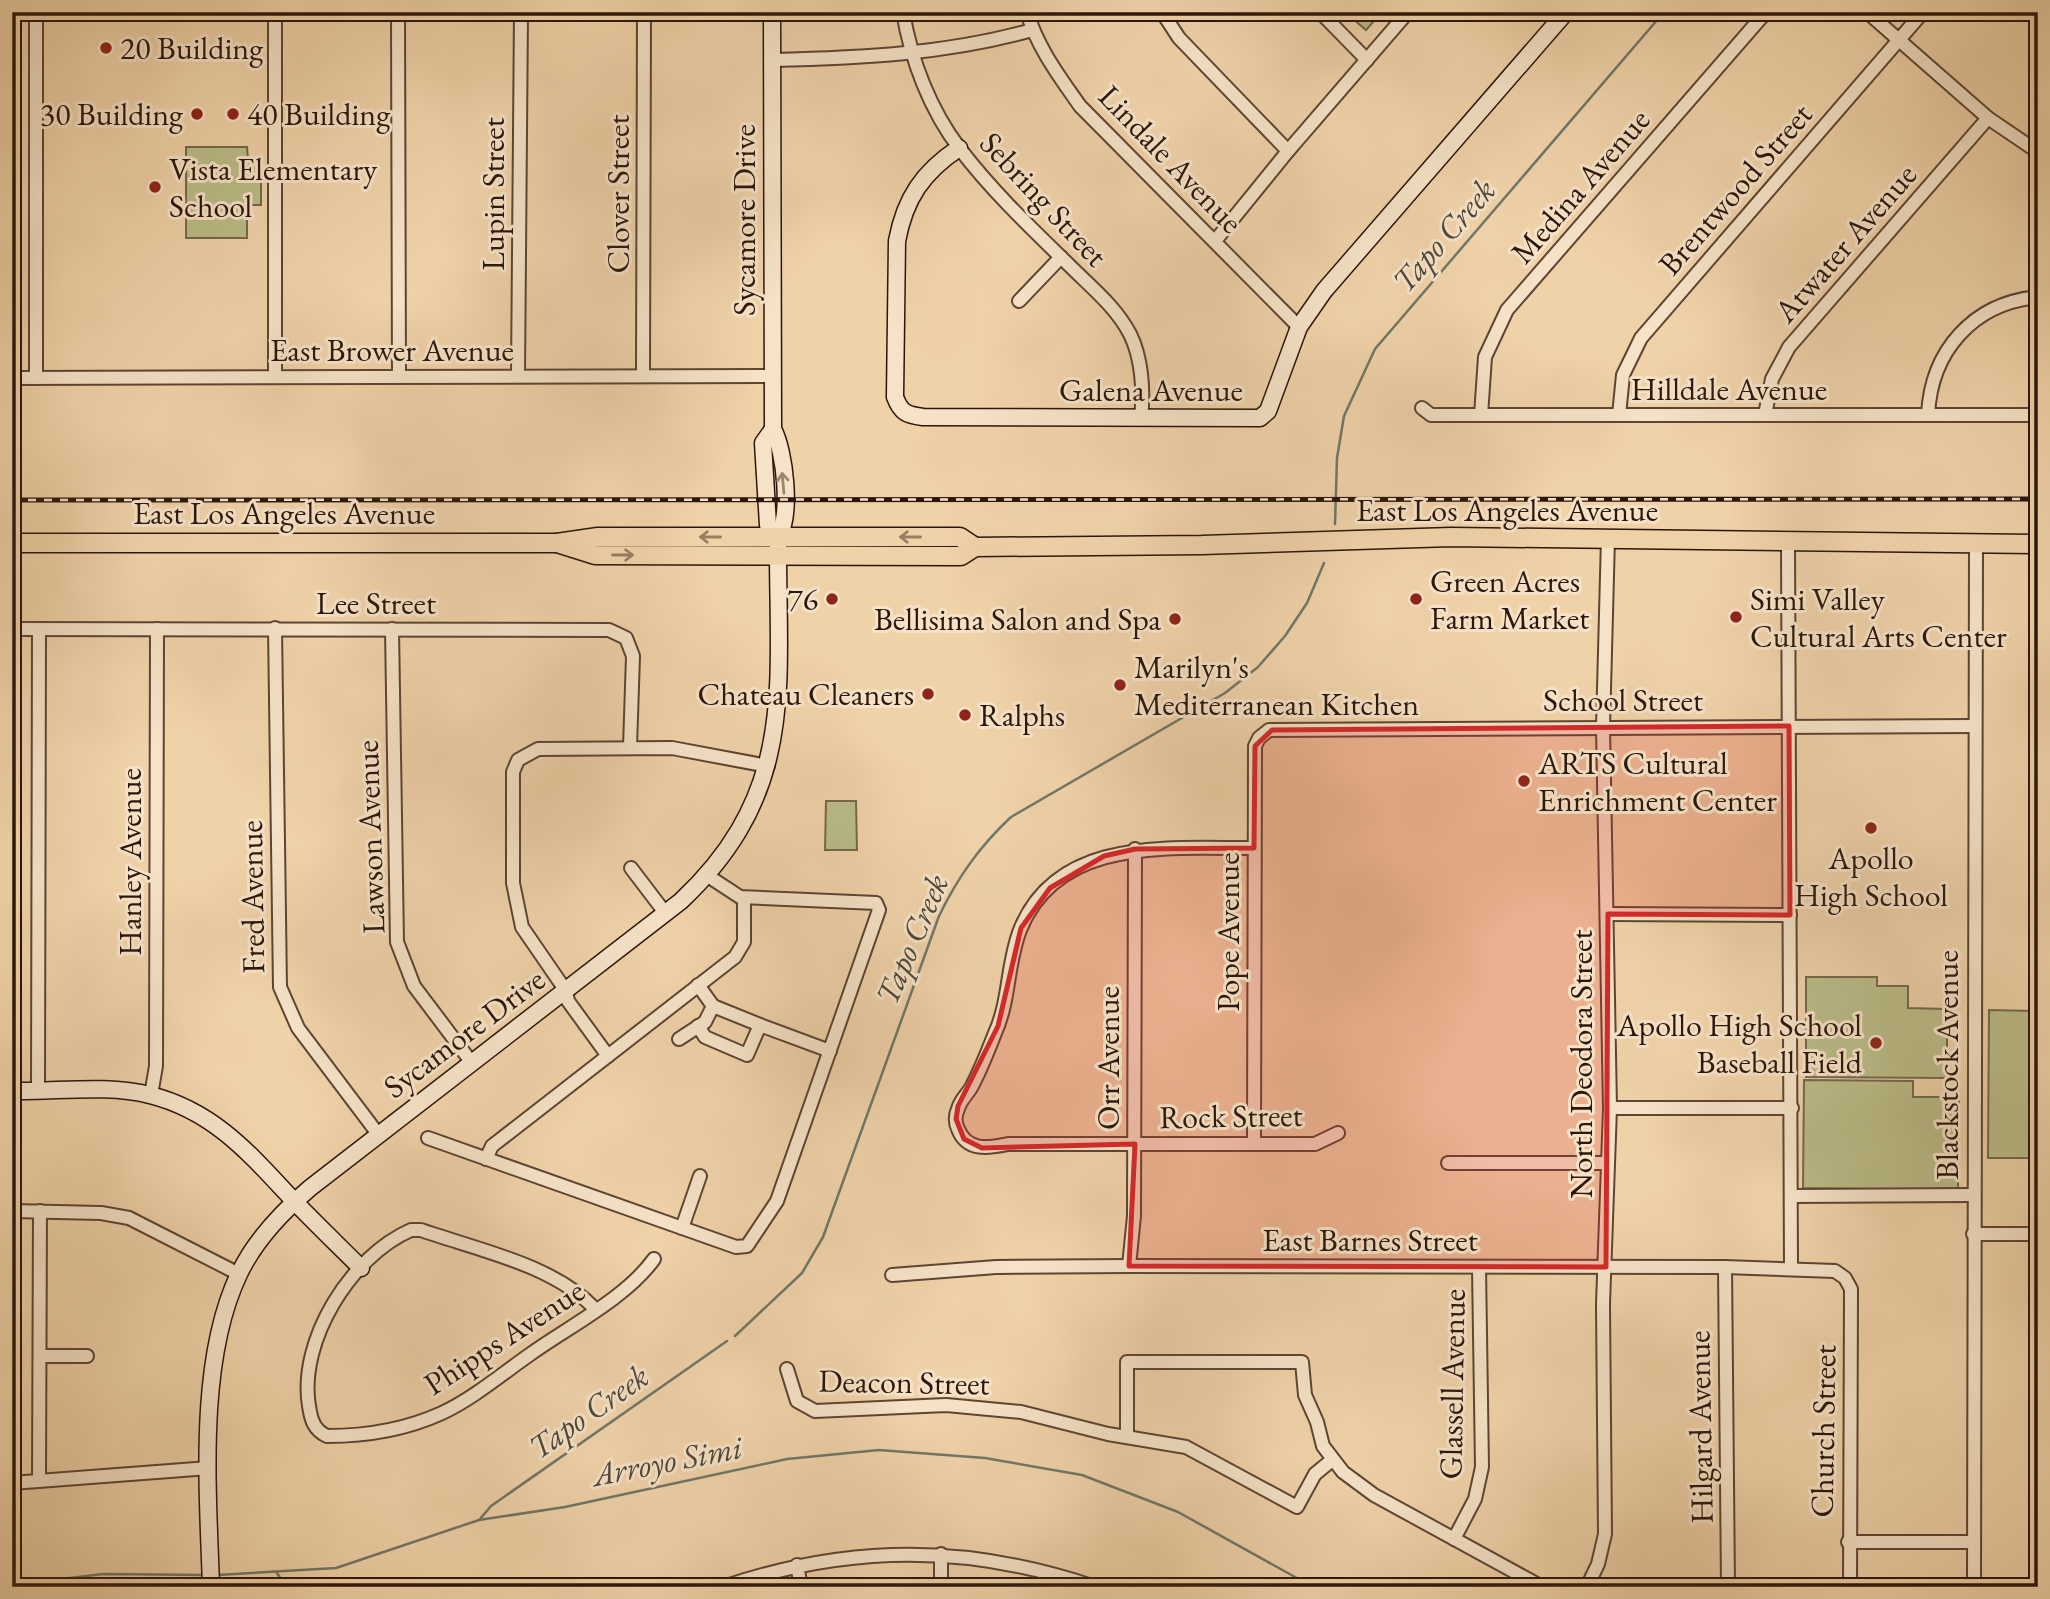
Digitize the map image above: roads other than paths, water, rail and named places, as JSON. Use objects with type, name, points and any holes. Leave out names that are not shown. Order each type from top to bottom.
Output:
[{"type":"main road","name":"Sycamore Drive","points":[[211,1587],[209,1468],[213,1363],[221,1323],[239,1274],[268,1229],[294,1201],[666,914],[708,876],[741,831],[754,807],[768,765],[777,704],[778,537],[786,525],[780,442],[773,429],[772,12]]},
{"type":"main road","name":"Galena Avenue","points":[[959,148],[935,164],[918,183],[901,222],[897,241],[895,397],[900,409],[908,415],[923,417],[1260,418],[1268,411],[1299,327],[1324,291],[1566,12]]},
{"type":"main road","name":"East Los Angeles Avenue","points":[[12,543],[557,543],[598,537],[960,537],[975,547]]},
{"type":"main road","name":"East Los Angeles Avenue","points":[[557,543],[595,555],[961,556],[975,547],[1202,545],[1369,538],[1608,538],[1788,543],[2038,544]]},
{"type":"main road","points":[[12,1091],[123,1090],[151,1095],[191,1110],[226,1131],[248,1149],[294,1201],[361,1268]]},
{"type":"street","points":[[36,12],[36,378]]},
{"type":"street","points":[[275,12],[275,377]]},
{"type":"street","points":[[398,12],[399,377]]},
{"type":"street","name":"Lupin Street","points":[[518,376],[521,12]]},
{"type":"street","name":"Clover Street","points":[[643,376],[645,12]]},
{"type":"street","name":"Sebring Street","points":[[903,12],[911,53],[927,91],[959,148],[1112,309],[1131,337],[1142,382],[1141,418]]},
{"type":"street","name":"Lindale Avenue","points":[[1027,12],[1032,30],[1056,72],[1080,106],[1299,327]]},
{"type":"street","points":[[1162,12],[1180,38],[1288,151]]},
{"type":"street","points":[[1320,12],[1367,60]]},
{"type":"street","points":[[1215,241],[1288,151],[1408,12]]},
{"type":"street","name":"Medina Avenue","points":[[1481,415],[1485,357],[1493,333],[1507,310],[1766,12]]},
{"type":"street","points":[[1867,12],[1989,118],[2038,152]]},
{"type":"street","name":"Brentwood Street","points":[[1619,415],[1623,375],[1641,338],[1923,12]]},
{"type":"street","points":[[772,60],[857,58],[911,53],[1032,30]]},
{"type":"street","name":"Atwater Avenue","points":[[1765,415],[1772,379],[1789,347],[1989,118]]},
{"type":"street","points":[[1019,301],[1061,257]]},
{"type":"street","points":[[1928,415],[1933,379],[1952,341],[1983,313],[2020,299],[2038,297]]},
{"type":"street","name":"East Brower Avenue","points":[[12,378],[773,376]]},
{"type":"street","name":"Hilldale Avenue","points":[[1422,408],[1431,415],[2038,415]]},
{"type":"street","name":"North Deodora Street","points":[[1587,1587],[1598,1564],[1605,1534],[1602,1304],[1606,1267],[1607,1163],[1611,1108],[1603,726],[1608,538]]},
{"type":"street","points":[[1788,543],[1792,1108],[1790,1267]]},
{"type":"street","name":"Blackstock Avenue","points":[[1974,1587],[1976,544]]},
{"type":"street","name":"Fred Avenue","points":[[275,628],[280,988],[298,1028],[378,1135]]},
{"type":"street","name":"Lee Street","points":[[12,629],[609,630],[619,633],[631,644],[633,656],[630,680],[630,747]]},
{"type":"street","points":[[38,1091],[39,629]]},
{"type":"street","name":"Hanley Avenue","points":[[151,1095],[156,1066],[157,629]]},
{"type":"street","name":"Lawson Avenue","points":[[392,629],[397,942],[414,986],[472,1063]]},
{"type":"street","name":"School Street","points":[[1272,730],[1603,726],[1974,726]]},
{"type":"street","name":"Pope Avenue","points":[[1254,1144],[1255,746],[1261,735],[1272,730]]},
{"type":"street","points":[[608,1056],[568,1001],[566,991],[530,943],[516,909],[513,883],[514,767],[524,754],[538,749],[630,747],[682,748],[768,765]]},
{"type":"street","points":[[1135,849],[1254,848]]},
{"type":"street","name":"Rock Street","points":[[1135,849],[1104,856],[1077,868],[1050,888],[1030,911],[1015,946],[998,1026],[971,1089],[958,1106],[956,1119],[961,1134],[973,1146],[982,1148],[1008,1144],[1315,1144],[1338,1133]]},
{"type":"street","name":"Orr Avenue","points":[[1129,1266],[1134,1216],[1135,849]]},
{"type":"street","points":[[631,868],[666,914]]},
{"type":"street","points":[[428,1138],[736,1247],[747,1246],[778,1201],[879,910],[876,903],[744,898],[708,876]]},
{"type":"street","points":[[486,1159],[492,1146],[741,949],[744,898]]},
{"type":"street","points":[[1608,914],[1790,915]]},
{"type":"street","points":[[698,985],[713,1006],[830,1051]]},
{"type":"street","points":[[679,1038],[705,1022],[713,1006]]},
{"type":"street","points":[[698,1026],[705,1037],[747,1055],[760,1025]]},
{"type":"street","points":[[1611,1108],[1792,1108]]},
{"type":"street","points":[[1448,1163],[1607,1163]]},
{"type":"street","points":[[682,1228],[700,1176]]},
{"type":"street","points":[[1790,1196],[1973,1195]]},
{"type":"street","points":[[39,1481],[40,1210]]},
{"type":"street","points":[[12,1211],[101,1213],[129,1218],[239,1274]]},
{"type":"street","points":[[361,1268],[404,1233],[421,1230],[556,1278],[579,1292],[595,1309]]},
{"type":"street","points":[[1973,1234],[2038,1234]]},
{"type":"street","name":"Phipps Avenue","points":[[361,1268],[328,1311],[309,1366],[307,1393],[311,1418],[318,1431],[327,1436],[380,1432],[442,1413],[641,1276],[654,1259]]},
{"type":"street","name":"East Barnes Street","points":[[892,1275],[996,1267],[1790,1267],[1828,1269],[1845,1278]]},
{"type":"street","name":"Glassell Avenue","points":[[1454,1539],[1475,1499],[1482,1467],[1479,1267]]},
{"type":"street","name":"Hilgard Avenue","points":[[1725,1267],[1728,1587]]},
{"type":"street","name":"Church Street","points":[[1845,1278],[1851,1289],[1848,1542],[1850,1587]]},
{"type":"street","points":[[41,1356],[87,1356]]},
{"type":"street","points":[[1127,1436],[1127,1362],[1302,1362],[1305,1395],[1317,1422],[1323,1446],[1332,1460],[1374,1495],[1542,1587]]},
{"type":"street","name":"Deacon Street","points":[[788,1369],[797,1401],[815,1411],[946,1405],[1021,1412],[1193,1450],[1297,1507],[1315,1474],[1332,1460]]},
{"type":"street","points":[[12,1483],[209,1468]]},
{"type":"street","points":[[1848,1542],[1974,1542]]},
{"type":"street","points":[[941,1554],[941,1587]]},
{"type":"street","points":[[723,1587],[797,1565],[866,1555],[941,1554],[1003,1562],[1061,1581],[1095,1587]]},
{"type":"street","points":[[797,1565],[801,1587]]},
{"type":"waterway","name":"Tapo Creek","points":[[1335,524],[1337,458],[1344,416],[1375,349],[1664,12]]},
{"type":"waterway","name":"Tapo Creek","points":[[735,1336],[802,1273],[823,1237],[939,916],[979,851],[1011,817],[1225,693],[1258,667],[1285,636],[1307,603],[1324,563]]},
{"type":"waterway","name":"Tapo Creek","points":[[480,1519],[491,1506],[727,1341]]},
{"type":"waterway","name":"Arroyo Simi","points":[[218,1575],[336,1568],[479,1520],[565,1507],[787,1459],[879,1450],[985,1458],[1082,1475],[1178,1512],[1313,1587]]},
{"type":"waterway","points":[[277,1573],[286,1587]]},
{"type":"waterway","name":"Arroyo Simi","points":[[12,1585],[103,1574],[204,1575]]},
{"type":"railway","points":[[12,500],[2038,499]]},
{"type":"place","name":"20 Building","points":[[106,48]]},
{"type":"place","name":"30 Building","points":[[197,114]]},
{"type":"place","name":"40 Building","points":[[233,114]]},
{"type":"place","name":"Vista Elementary School","points":[[155,187]]},
{"type":"place","name":"76","points":[[832,599]]},
{"type":"place","name":"Green Acres Farm Market","points":[[1416,599]]},
{"type":"place","name":"Simi Valley Cultural Arts Center","points":[[1736,617]]},
{"type":"place","name":"Bellisima Salon and Spa","points":[[1175,619]]},
{"type":"place","name":"Marilyn's Mediterranean Kitchen","points":[[1120,685]]},
{"type":"place","name":"Chateau Cleaners","points":[[928,694]]},
{"type":"place","name":"Ralphs","points":[[965,715]]},
{"type":"place","name":"ARTS Cultural Enrichment Center","points":[[1524,781]]},
{"type":"place","name":"Apollo High School","points":[[1871,828]]},
{"type":"place","name":"Apollo High School Baseball Field","points":[[1876,1043]]}]
